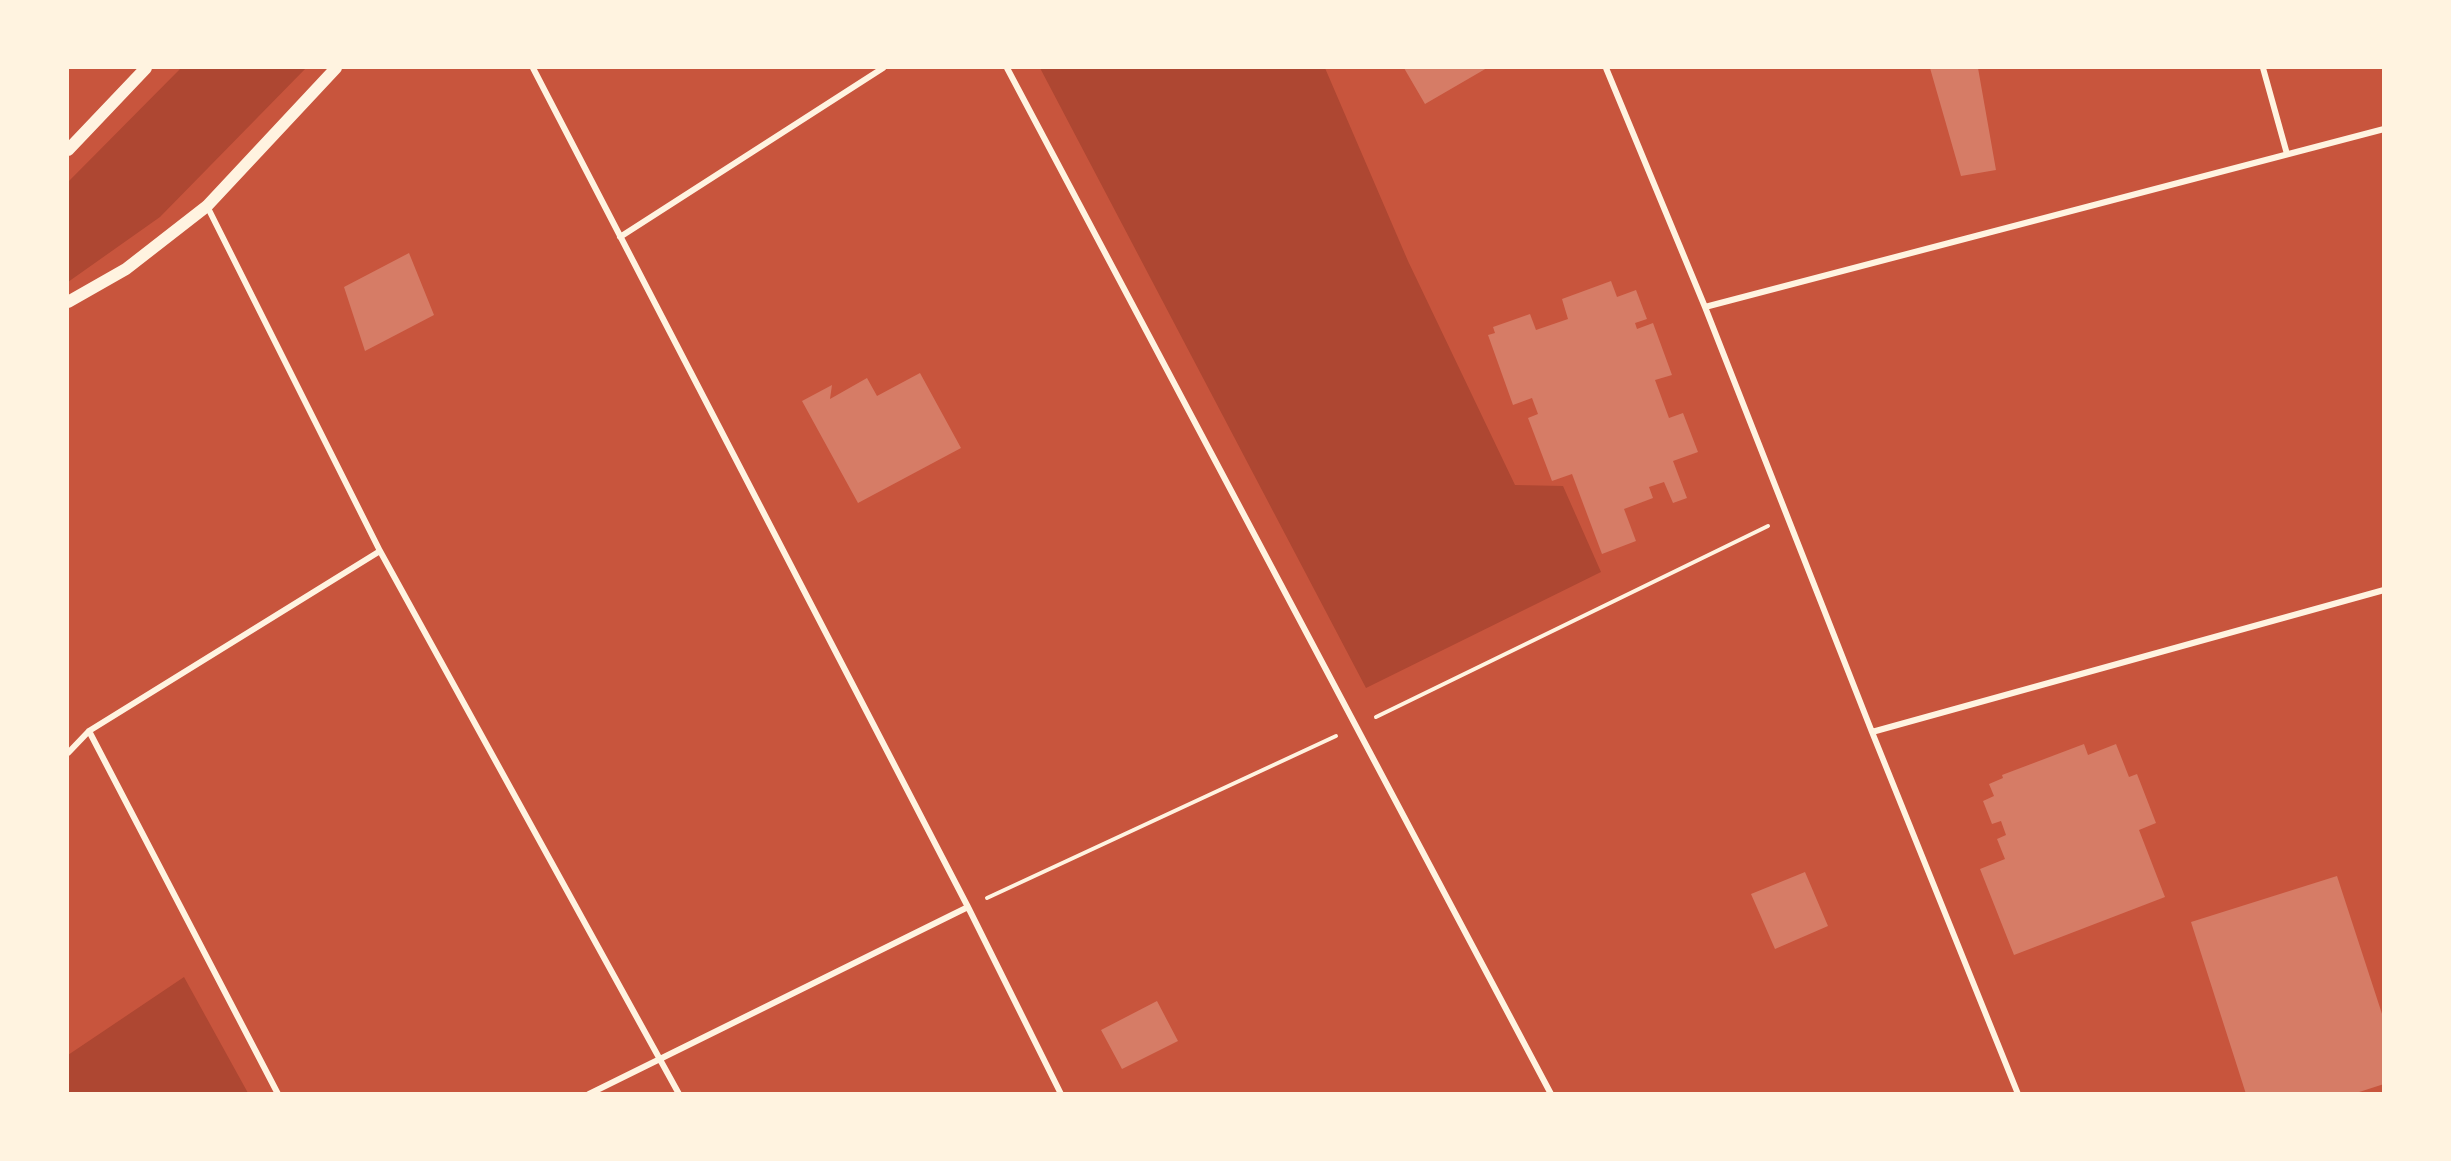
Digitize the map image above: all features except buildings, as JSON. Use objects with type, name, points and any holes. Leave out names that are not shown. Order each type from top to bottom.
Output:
[{"type":"main road","points":[[68,150],[146,68]]},
{"type":"main road","points":[[68,302],[126,269],[207,206],[336,68]]},
{"type":"street","points":[[533,68],[968,907],[1061,1094]]},
{"type":"street","points":[[620,237],[883,68]]},
{"type":"street","points":[[1007,68],[1551,1094]]},
{"type":"street","points":[[1606,68],[1705,307],[1872,732],[2018,1094]]},
{"type":"street","points":[[2264,68],[2287,154]]},
{"type":"street","points":[[1705,307],[2384,129]]},
{"type":"street","points":[[207,206],[380,551],[679,1094]]},
{"type":"street","points":[[68,753],[89,731],[380,551]]},
{"type":"street","points":[[1872,732],[2384,590]]},
{"type":"street","points":[[89,731],[278,1094]]},
{"type":"street","points":[[589,1094],[968,907]]},
{"type":"path","points":[[968,907],[1357,726],[1788,517]]},
{"type":"shaded area","points":[[181,68],[306,68],[160,217],[68,282],[68,182]]},
{"type":"shaded area","points":[[1040,68],[1325,68],[1408,261],[1515,485],[1563,486],[1601,572],[1366,688]]},
{"type":"shaded area","points":[[184,977],[248,1093],[68,1093],[68,1055]]}]
